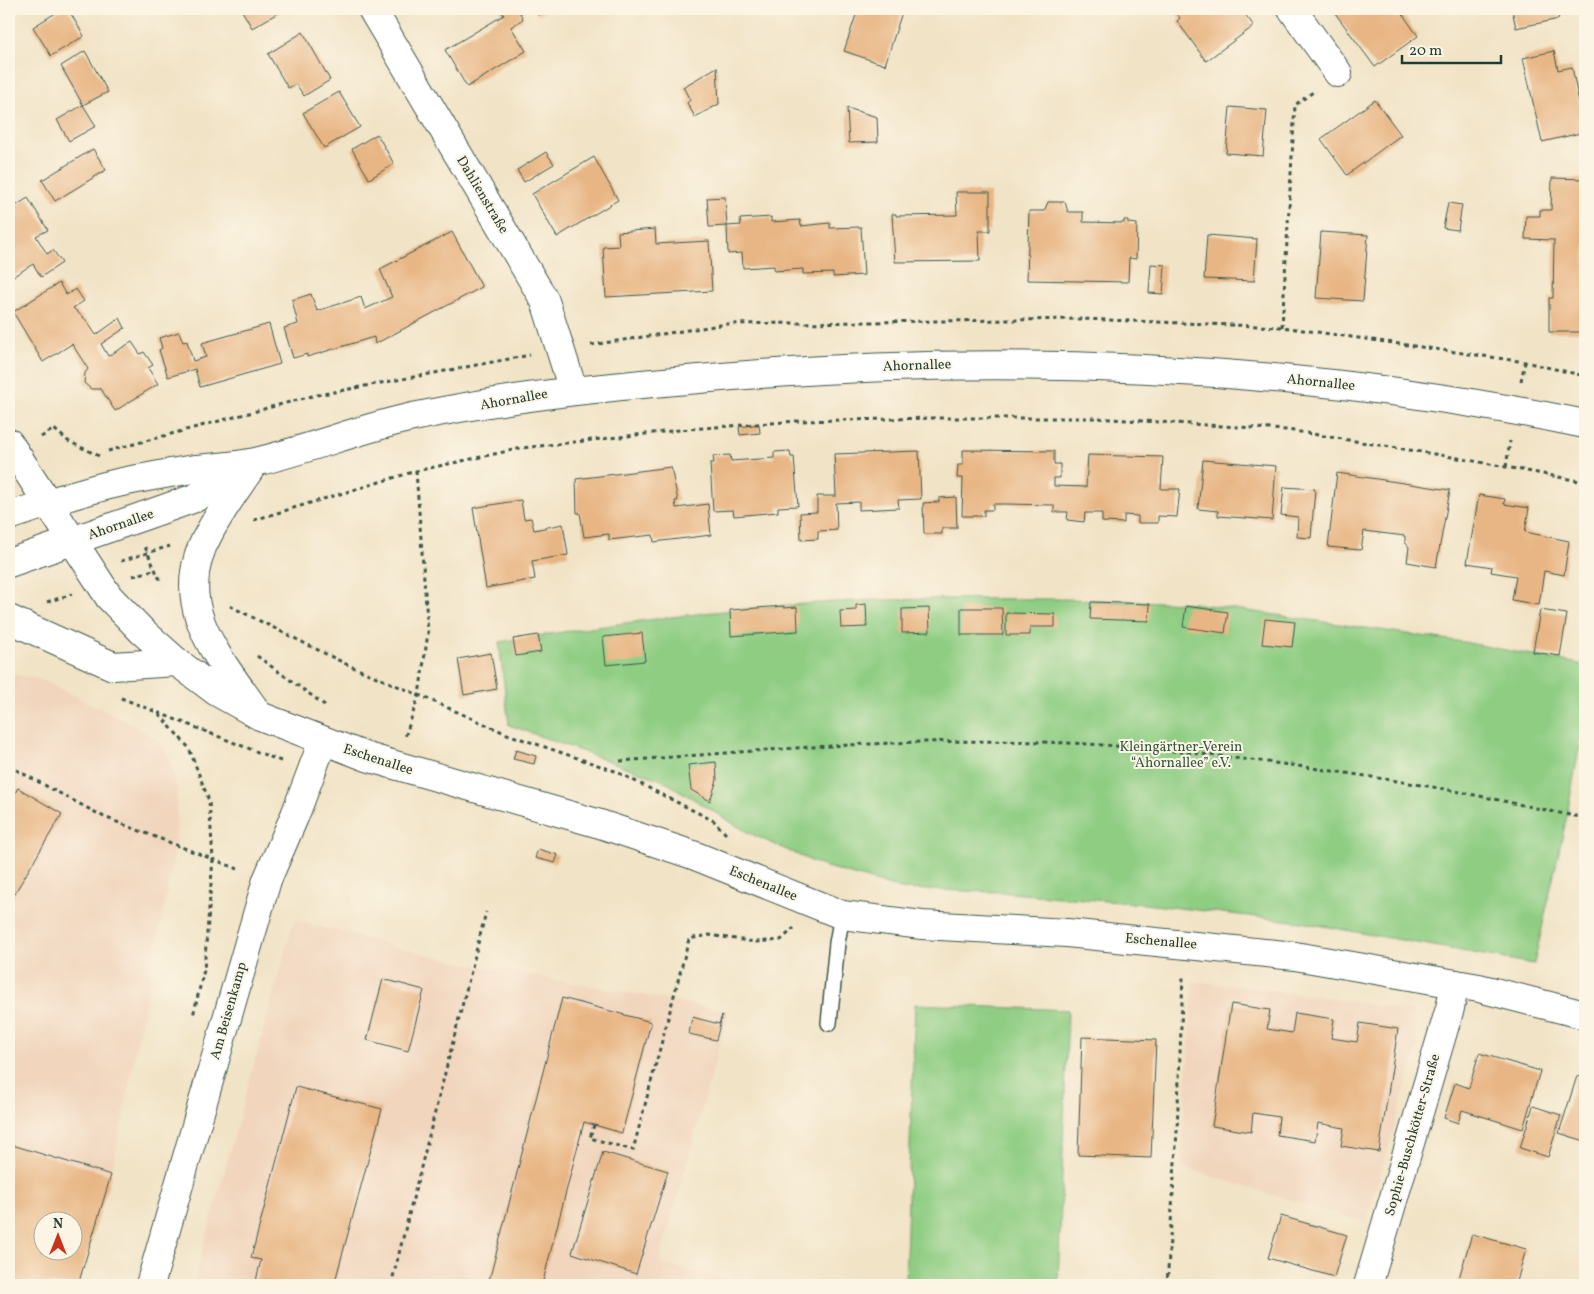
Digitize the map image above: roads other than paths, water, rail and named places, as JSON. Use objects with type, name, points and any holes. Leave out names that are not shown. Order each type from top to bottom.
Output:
[{"type":"street","name":"Dahlienstraße","points":[[372,9],[545,302],[573,390]]},
{"type":"street","points":[[1292,9],[1338,73]]},
{"type":"street","name":"Ahornallee","points":[[9,516],[128,481],[191,470],[254,463],[411,418],[573,390],[772,372],[940,365],[1098,368],[1251,375],[1398,392],[1516,410],[1585,424]]},
{"type":"street","name":"Eschenallee","points":[[12,448],[109,598],[177,662],[217,692],[260,716],[368,758],[600,824],[693,855],[842,915],[922,925],[1067,933],[1295,956],[1455,984],[1542,1003],[1585,1015]]},
{"type":"street","name":"Ahornallee","points":[[9,564],[195,498],[254,463]]},
{"type":"street","points":[[254,463],[208,534],[198,558],[193,584],[195,607],[214,652],[260,716]]},
{"type":"street","points":[[9,619],[113,666],[177,662]]},
{"type":"street","name":"Am Beisenkamp","points":[[150,1285],[267,880],[302,798],[323,741]]},
{"type":"street","name":"Sophie-Buschkötter-Straße","points":[[1368,1285],[1450,1008],[1455,984]]},
{"type":"lane","points":[[829,1023],[837,943],[842,915]]},
{"type":"park label","name":"Kleingärtner-Verein “Ahornallee” e.V.","points":[[1181,756]]}]
